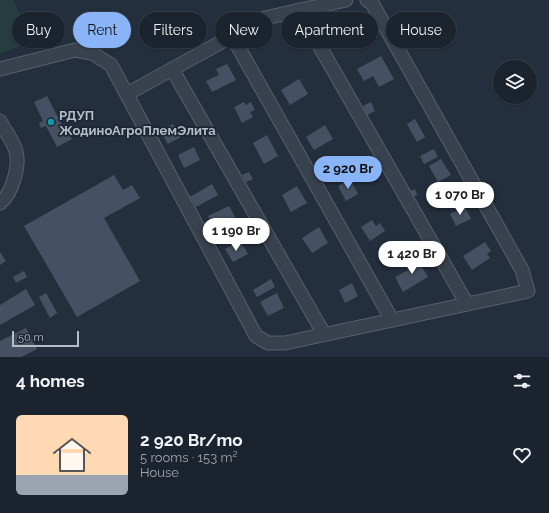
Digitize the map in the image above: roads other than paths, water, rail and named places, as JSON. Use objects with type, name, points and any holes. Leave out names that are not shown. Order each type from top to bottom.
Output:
[{"type":"street","points":[[273,16],[346,0]]},
{"type":"street","points":[[0,69],[75,50],[92,53],[111,64],[256,336],[268,343],[285,343],[528,291],[522,270],[372,3],[367,0]]},
{"type":"street","points":[[300,10],[467,304]]},
{"type":"street","points":[[127,94],[215,45]]},
{"type":"street","points":[[239,48],[392,320]]},
{"type":"street","points":[[172,69],[324,334]]},
{"type":"street","points":[[0,121],[16,151],[17,162],[12,185],[4,200],[0,203]]},
{"type":"place","name":"РДУП ЖодиноАгроПлемЭлита","points":[[51,122]]}]
